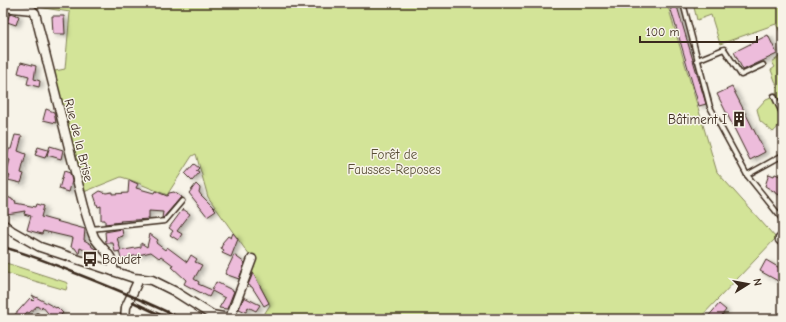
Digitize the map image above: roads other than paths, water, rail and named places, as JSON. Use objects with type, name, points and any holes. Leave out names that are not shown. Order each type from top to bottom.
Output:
[{"type":"street","name":"Rue de la Brise","points":[[3,7],[32,10],[35,13],[84,207],[95,238],[110,255],[114,266],[113,271]]},
{"type":"street","points":[[3,224],[40,247],[139,279],[152,280],[174,291],[212,315],[232,319],[252,259]]},
{"type":"street","points":[[125,319],[126,307],[139,279]]},
{"type":"lane","points":[[683,3],[710,107],[747,175],[783,220]]},
{"type":"lane","points":[[697,60],[724,49],[741,75],[764,65]]},
{"type":"lane","points":[[774,96],[783,115]]},
{"type":"lane","points":[[747,175],[783,155]]},
{"type":"lane","points":[[91,229],[165,221],[182,201]]},
{"type":"railway","points":[[3,247],[39,259],[102,284],[182,319]]},
{"type":"railway","points":[[133,302],[169,319]]},
{"type":"place","name":"Bâtiment I","points":[[739,119]]},
{"type":"place","name":"Boudet","points":[[90,259]]},
{"type":"park label","name":"Forêt de Fausses-Reposes","points":[[394,162]]}]
